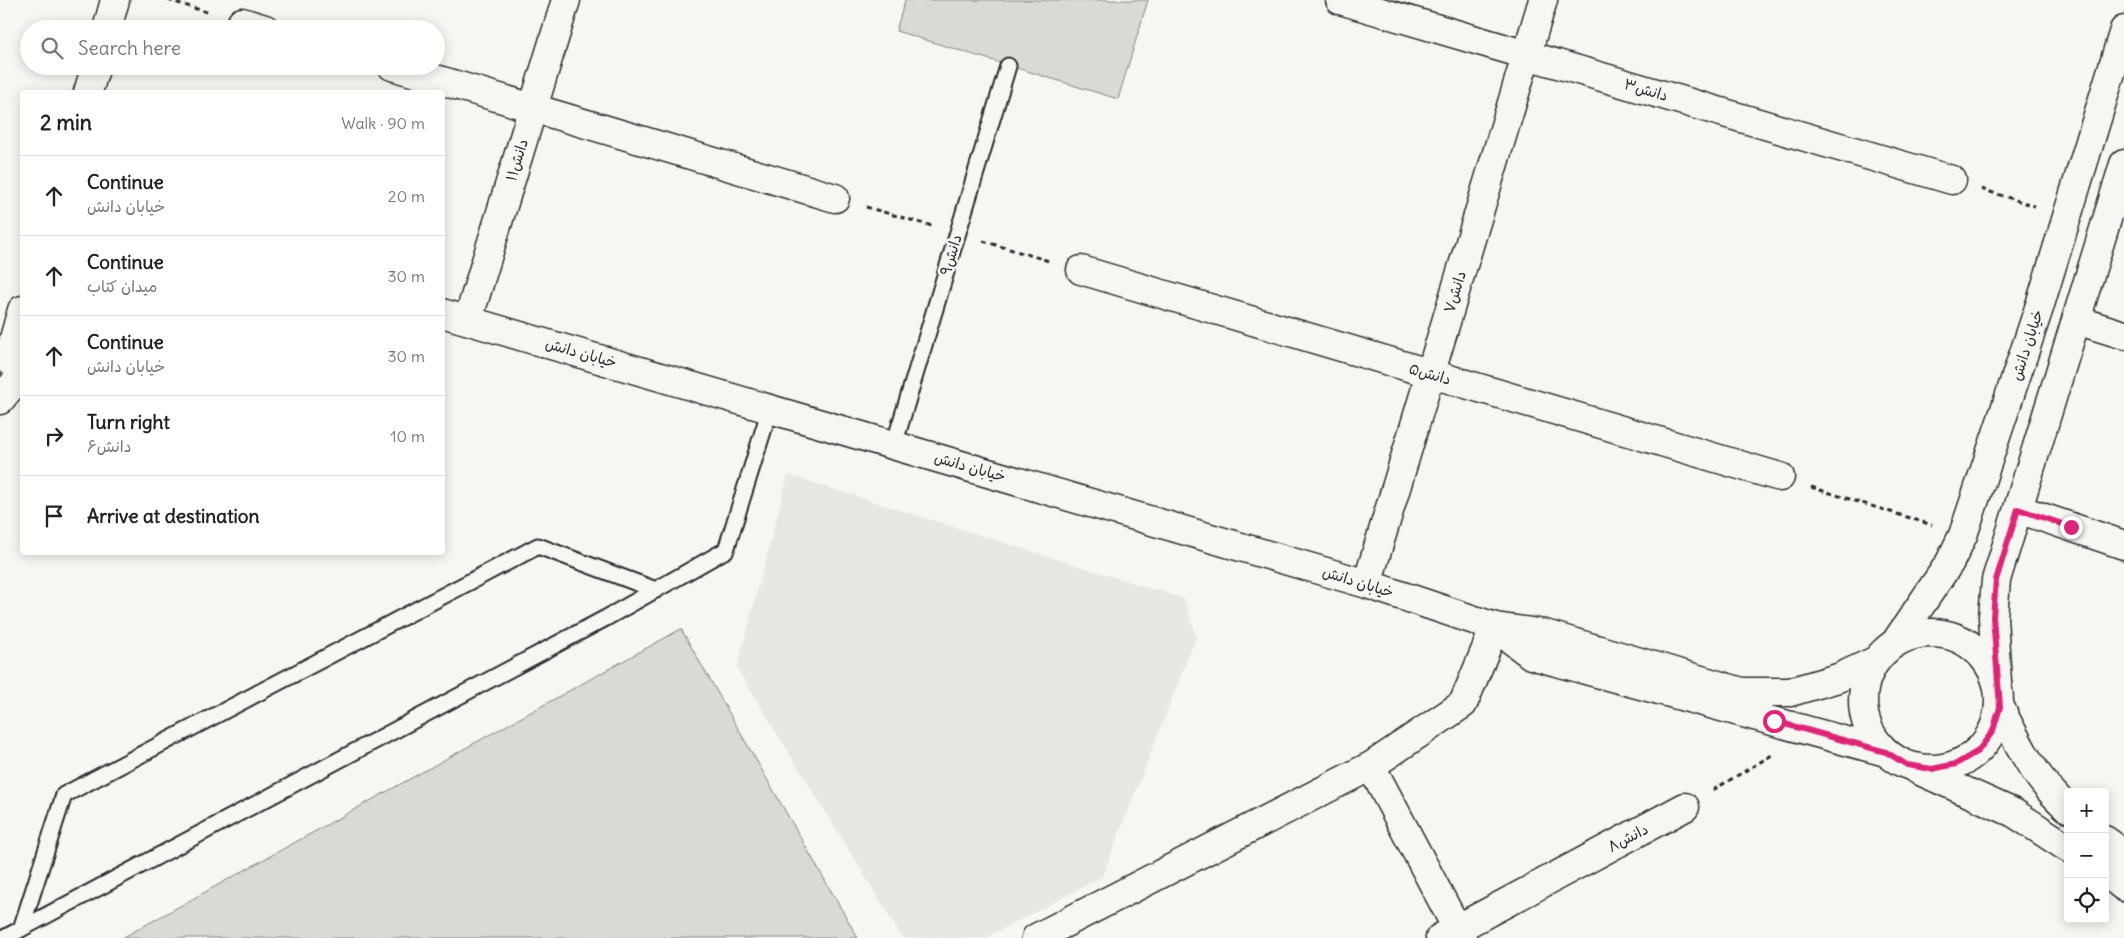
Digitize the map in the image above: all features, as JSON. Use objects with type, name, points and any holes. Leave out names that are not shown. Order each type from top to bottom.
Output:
[{"type":"street","points":[[109,20],[115,0]]},
{"type":"street","name":"دانش۱۱","points":[[455,316],[533,108],[566,0]]},
{"type":"street","name":"دانش۳","points":[[1340,0],[1952,180]]},
{"type":"street","name":"دانش۷","points":[[1367,584],[1543,0]]},
{"type":"street","name":"خیابان دانش","points":[[455,316],[1367,584],[1495,627],[1545,634],[1742,692],[1790,692],[1838,678],[1886,652],[1950,562],[1963,535],[2036,317],[2124,30]]},
{"type":"street","points":[[89,90],[93,75]]},
{"type":"street","points":[[422,75],[835,198]]},
{"type":"street","points":[[1896,758],[1932,769],[1956,764],[1978,751],[1993,731],[1998,694],[1993,617],[1996,580],[2124,164]]},
{"type":"street","name":"دانش۵","points":[[1081,270],[1780,477]]},
{"type":"street","points":[[2076,320],[2124,336]]},
{"type":"street","points":[[0,400],[15,367],[20,326]]},
{"type":"street","points":[[2018,509],[2124,545]]},
{"type":"street","points":[[1036,938],[1371,766],[1463,704],[1495,627]]},
{"type":"street","name":"خیابان دانش","points":[[1495,627],[1531,655],[1812,732],[1896,758]]},
{"type":"street","points":[[2064,804],[2026,759],[1998,694],[1986,659],[1967,643],[1943,634],[1918,634],[1886,652],[1865,683],[1863,708],[1870,732],[1896,758],[2014,813],[2064,845]]},
{"type":"street","points":[[1371,766],[1453,935]]},
{"type":"street","name":"دانش۸","points":[[1453,935],[1685,808]]},
{"type":"street","points":[[2109,843],[2124,854]]},
{"type":"street","points":[[2109,875],[2124,887]]},
{"type":"lane","name":"دانش۹","points":[[894,445],[1008,66]]},
{"type":"lane","points":[[4,938],[656,590],[726,550],[770,409]]},
{"type":"lane","points":[[21,929],[64,795],[538,546],[656,590]]},
{"type":"path","points":[[168,0],[236,20]]},
{"type":"path","points":[[1952,180],[2067,215]]},
{"type":"path","points":[[835,198],[1081,270]]},
{"type":"path","points":[[1780,477],[1963,535]]},
{"type":"path","points":[[1685,808],[1812,732]]},
{"type":"shaded area","points":[[905,0],[1148,0],[1118,99],[896,31]]},
{"type":"shaded area","points":[[788,475],[1184,599],[1196,637],[1102,877],[985,938],[903,938],[737,668]]},
{"type":"shaded area","points":[[681,629],[858,938],[122,938]]},
{"type":"route","points":[[1774,721],[1886,752],[1907,765],[1932,769],[1956,764],[1978,751],[1993,731],[2000,707],[1993,617],[1996,580],[2018,509],[2071,527]]}]
